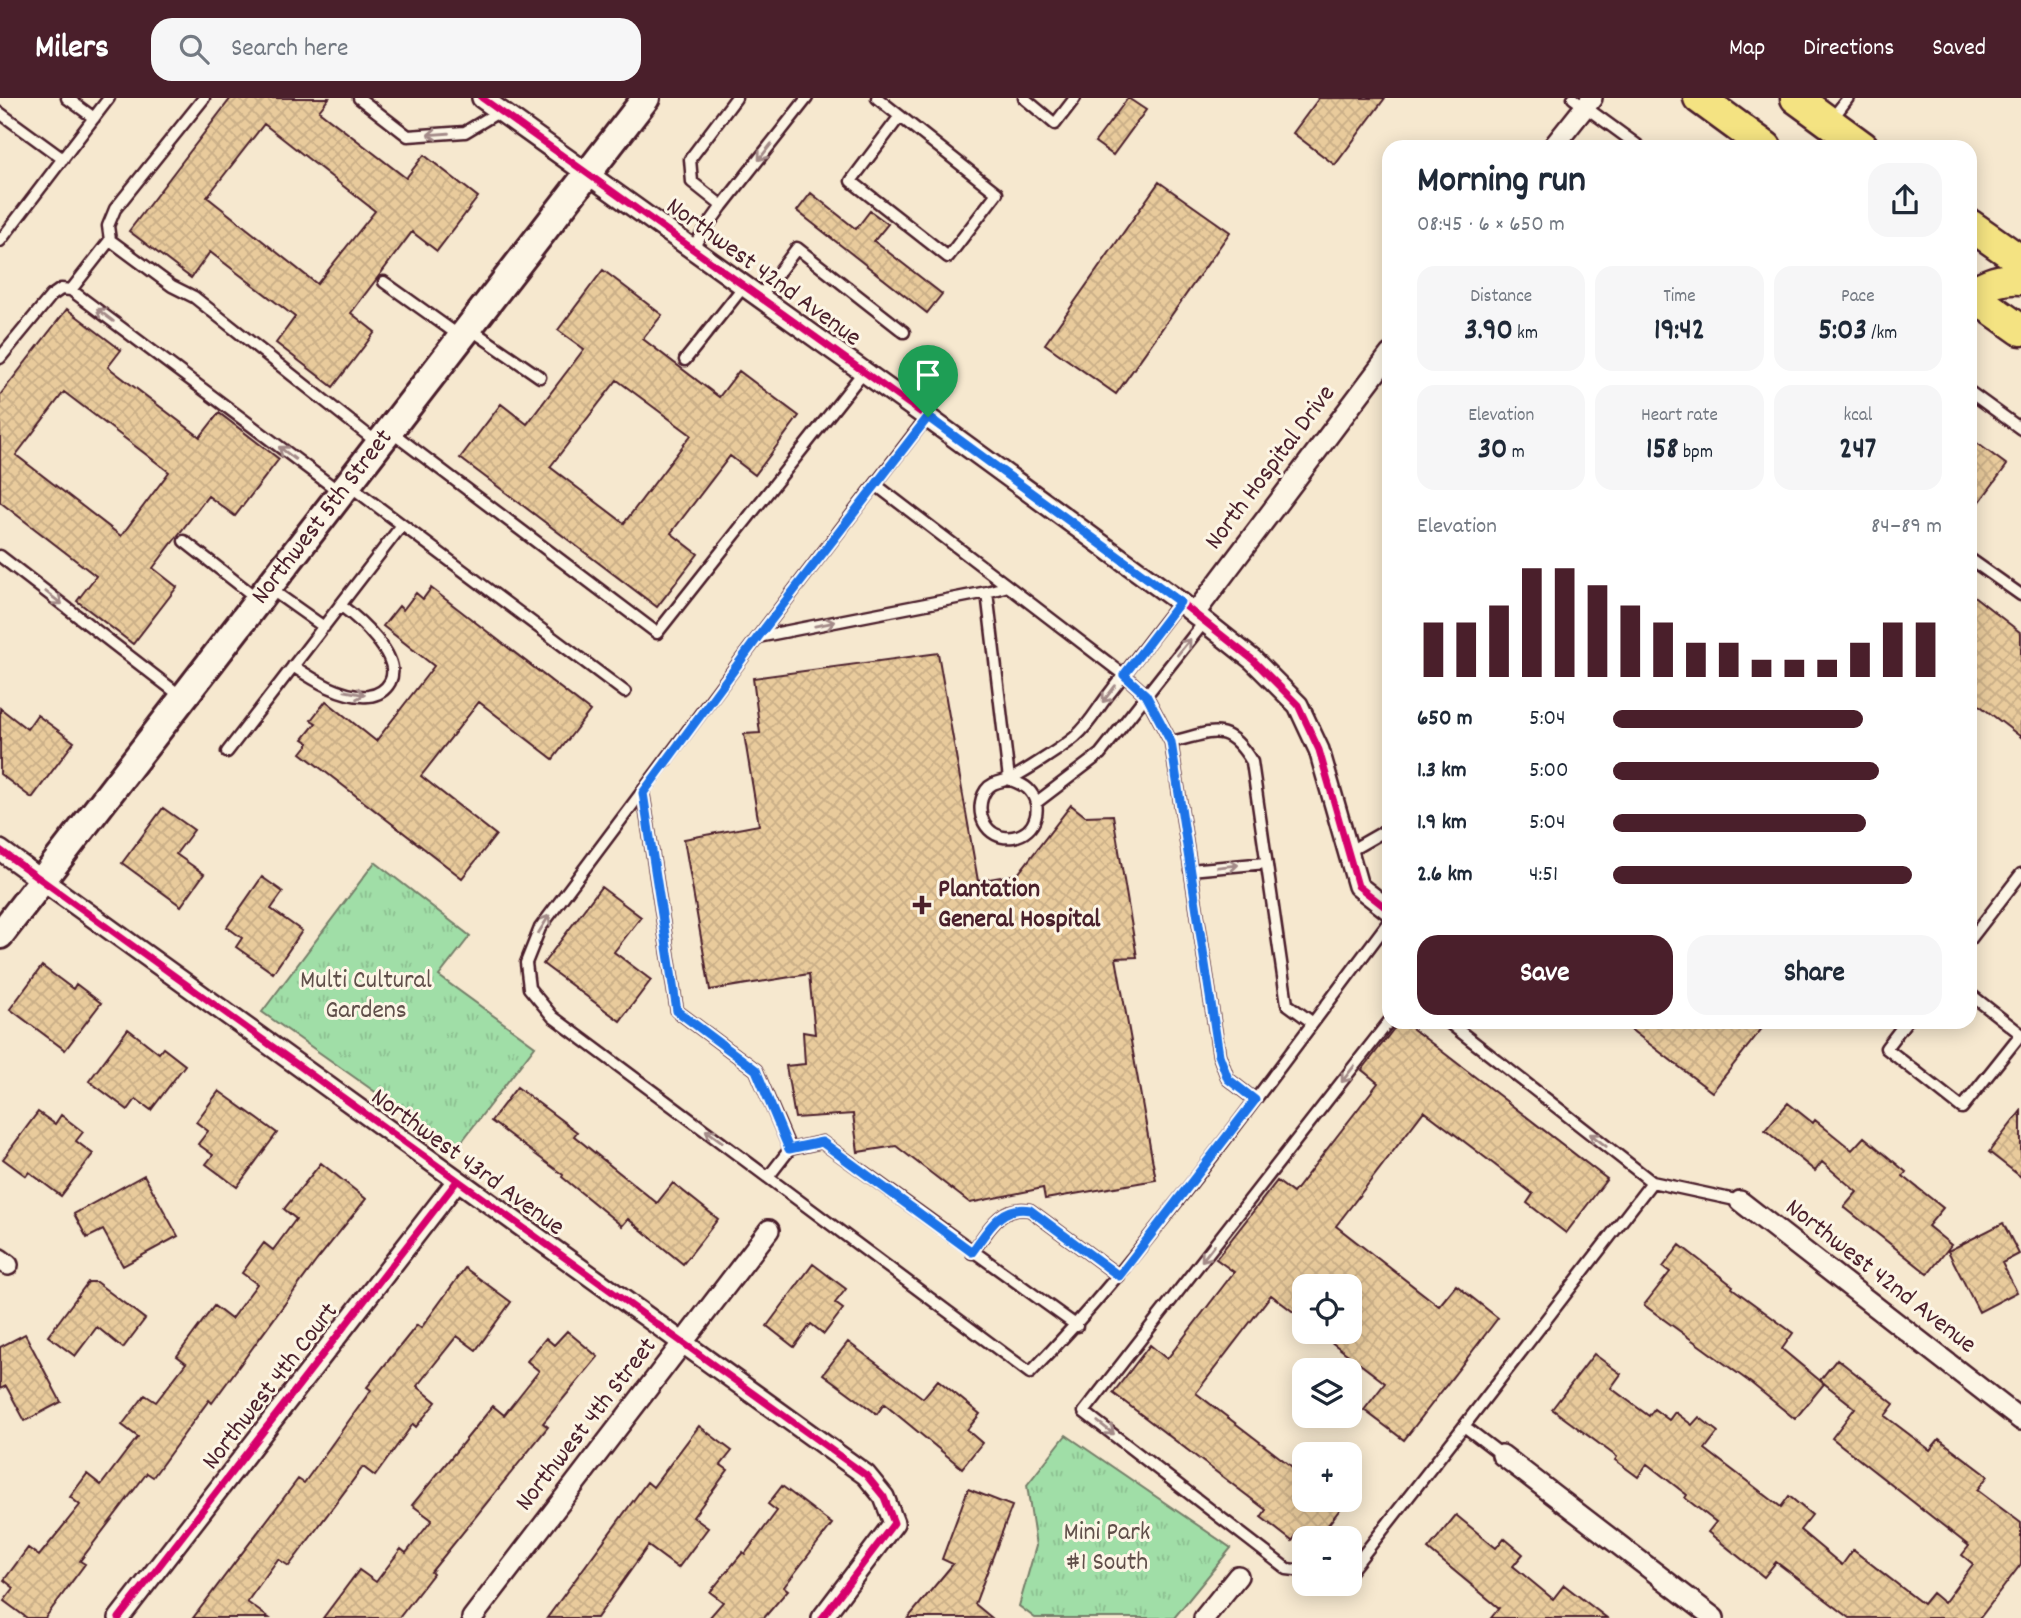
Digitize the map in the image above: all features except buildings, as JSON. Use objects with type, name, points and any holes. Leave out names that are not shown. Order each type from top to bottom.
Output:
[{"type":"main road","points":[[1699,98],[1756,140]]},
{"type":"main road","points":[[1796,98],[1853,140]]},
{"type":"main road","points":[[1977,230],[2021,261]]},
{"type":"main road","points":[[1977,289],[1988,283],[2009,278],[2021,279]]},
{"type":"main road","points":[[1977,298],[2021,330]]},
{"type":"street","name":"Northwest 42nd Avenue","points":[[482,98],[928,417],[1194,612],[1253,660],[1298,705],[1319,750],[1358,886],[1382,905]]},
{"type":"street","name":"Northwest 5th Street","points":[[0,935],[646,98]]},
{"type":"street","points":[[1558,140],[1583,101]]},
{"type":"street","name":"North Hospital Drive","points":[[1194,612],[1382,365]]},
{"type":"street","name":"Northwest 43rd Avenue","points":[[0,850],[866,1475],[884,1497],[894,1523],[822,1618]]},
{"type":"street","name":"Northwest 4th Court","points":[[119,1618],[457,1181]]},
{"type":"street","name":"Northwest 42nd Avenue","points":[[1740,1201],[2021,1420]]},
{"type":"street","name":"Northwest 4th Street","points":[[472,1618],[769,1230]]},
{"type":"street","points":[[1502,1455],[1714,1618]]},
{"type":"street","points":[[1205,1618],[1238,1576]]},
{"type":"lane","points":[[66,98],[94,118]]},
{"type":"lane","points":[[2,236],[109,98]]},
{"type":"lane","points":[[204,98],[115,209],[108,226],[110,240],[172,286],[194,297],[384,438],[657,633],[863,371]]},
{"type":"lane","points":[[359,98],[408,136],[465,132],[500,111]]},
{"type":"lane","points":[[722,206],[692,181],[690,159],[736,98]]},
{"type":"lane","points":[[692,248],[807,98]]},
{"type":"lane","points":[[877,98],[900,116],[997,193],[948,257],[851,181],[900,116]]},
{"type":"lane","points":[[1024,98],[1055,124],[1075,98]]},
{"type":"lane","points":[[1830,123],[1848,98]]},
{"type":"lane","points":[[1583,101],[1631,140]]},
{"type":"lane","points":[[0,113],[63,159]]},
{"type":"lane","points":[[71,290],[110,240]]},
{"type":"lane","points":[[760,297],[797,248],[904,332]]},
{"type":"lane","points":[[384,282],[540,377]]},
{"type":"lane","points":[[685,360],[744,286]]},
{"type":"lane","points":[[0,358],[51,296],[61,289],[71,290],[345,489],[402,525],[625,692]]},
{"type":"lane","points":[[1977,397],[2021,429]]},
{"type":"lane","points":[[928,417],[758,637],[540,928],[526,963],[529,988],[553,1017],[1030,1373],[1077,1326],[1119,1276],[1382,931]]},
{"type":"lane","points":[[876,485],[1124,675],[1146,695],[1171,742],[1219,1055],[1228,1079],[1255,1100]]},
{"type":"lane","points":[[227,752],[402,525]]},
{"type":"lane","points":[[184,541],[264,594],[324,627]]},
{"type":"lane","points":[[0,556],[183,699]]},
{"type":"lane","points":[[1977,564],[2021,594]]},
{"type":"lane","points":[[758,637],[1008,586]]},
{"type":"lane","points":[[987,592],[1009,779]]},
{"type":"lane","points":[[293,666],[313,679],[354,695],[369,696],[382,692],[388,686],[393,676],[383,648],[374,634],[340,605]]},
{"type":"lane","points":[[1009,779],[1027,787],[1037,802],[1038,812],[1023,833],[1003,837],[987,828],[979,809],[987,788],[995,782],[1009,779],[1076,736],[1124,675],[1194,612]]},
{"type":"lane","points":[[1037,802],[1100,754],[1146,695],[1194,612]]},
{"type":"lane","points":[[1171,742],[1220,732],[1231,735],[1252,762],[1287,1004],[1312,1023]]},
{"type":"lane","points":[[643,793],[677,1011],[756,1070],[789,1149]]},
{"type":"lane","points":[[1348,852],[1382,833]]},
{"type":"lane","points":[[1190,870],[1266,863]]},
{"type":"lane","points":[[1977,931],[2021,874]]},
{"type":"lane","points":[[1901,1029],[1886,1048],[1962,1108],[2021,1034],[1977,999]]},
{"type":"lane","points":[[1292,1570],[1287,1569],[1084,1412],[1383,1029]]},
{"type":"lane","points":[[1457,1029],[1652,1182],[1740,1201]]},
{"type":"lane","points":[[769,1176],[789,1149],[822,1142],[1077,1326]]},
{"type":"lane","points":[[1362,1556],[1652,1182]]},
{"type":"lane","points":[[972,1252],[997,1217],[1019,1208],[1030,1210],[1119,1276]]},
{"type":"lane","points":[[1464,1426],[1502,1455]]},
{"type":"green space","name":"Multi Cultural Gardens","points":[[375,862],[470,936],[439,976],[535,1046],[456,1149],[262,1012]]},
{"type":"green space","name":"Mini Park #1 South","points":[[1066,1435],[1231,1548],[1174,1618],[1035,1618],[1019,1606],[1036,1546],[1027,1485]]},
{"type":"cycle path","points":[[482,98],[927,417],[1180,602],[1253,660],[1298,705],[1319,750],[1358,886],[1382,905]]},
{"type":"cycle path","points":[[0,850],[866,1475],[884,1497],[894,1523],[822,1618]]},
{"type":"cycle path","points":[[119,1618],[457,1181]]},
{"type":"place","name":"Plantation General Hospital","points":[[922,905]]},
{"type":"route","points":[[928,417],[1180,602],[1124,675],[1146,695],[1171,742],[1219,1055],[1228,1079],[1255,1100],[1119,1276],[1030,1210],[1019,1208],[997,1217],[972,1252],[822,1142],[789,1149],[756,1070],[677,1011],[643,793],[758,637],[928,417]]}]
